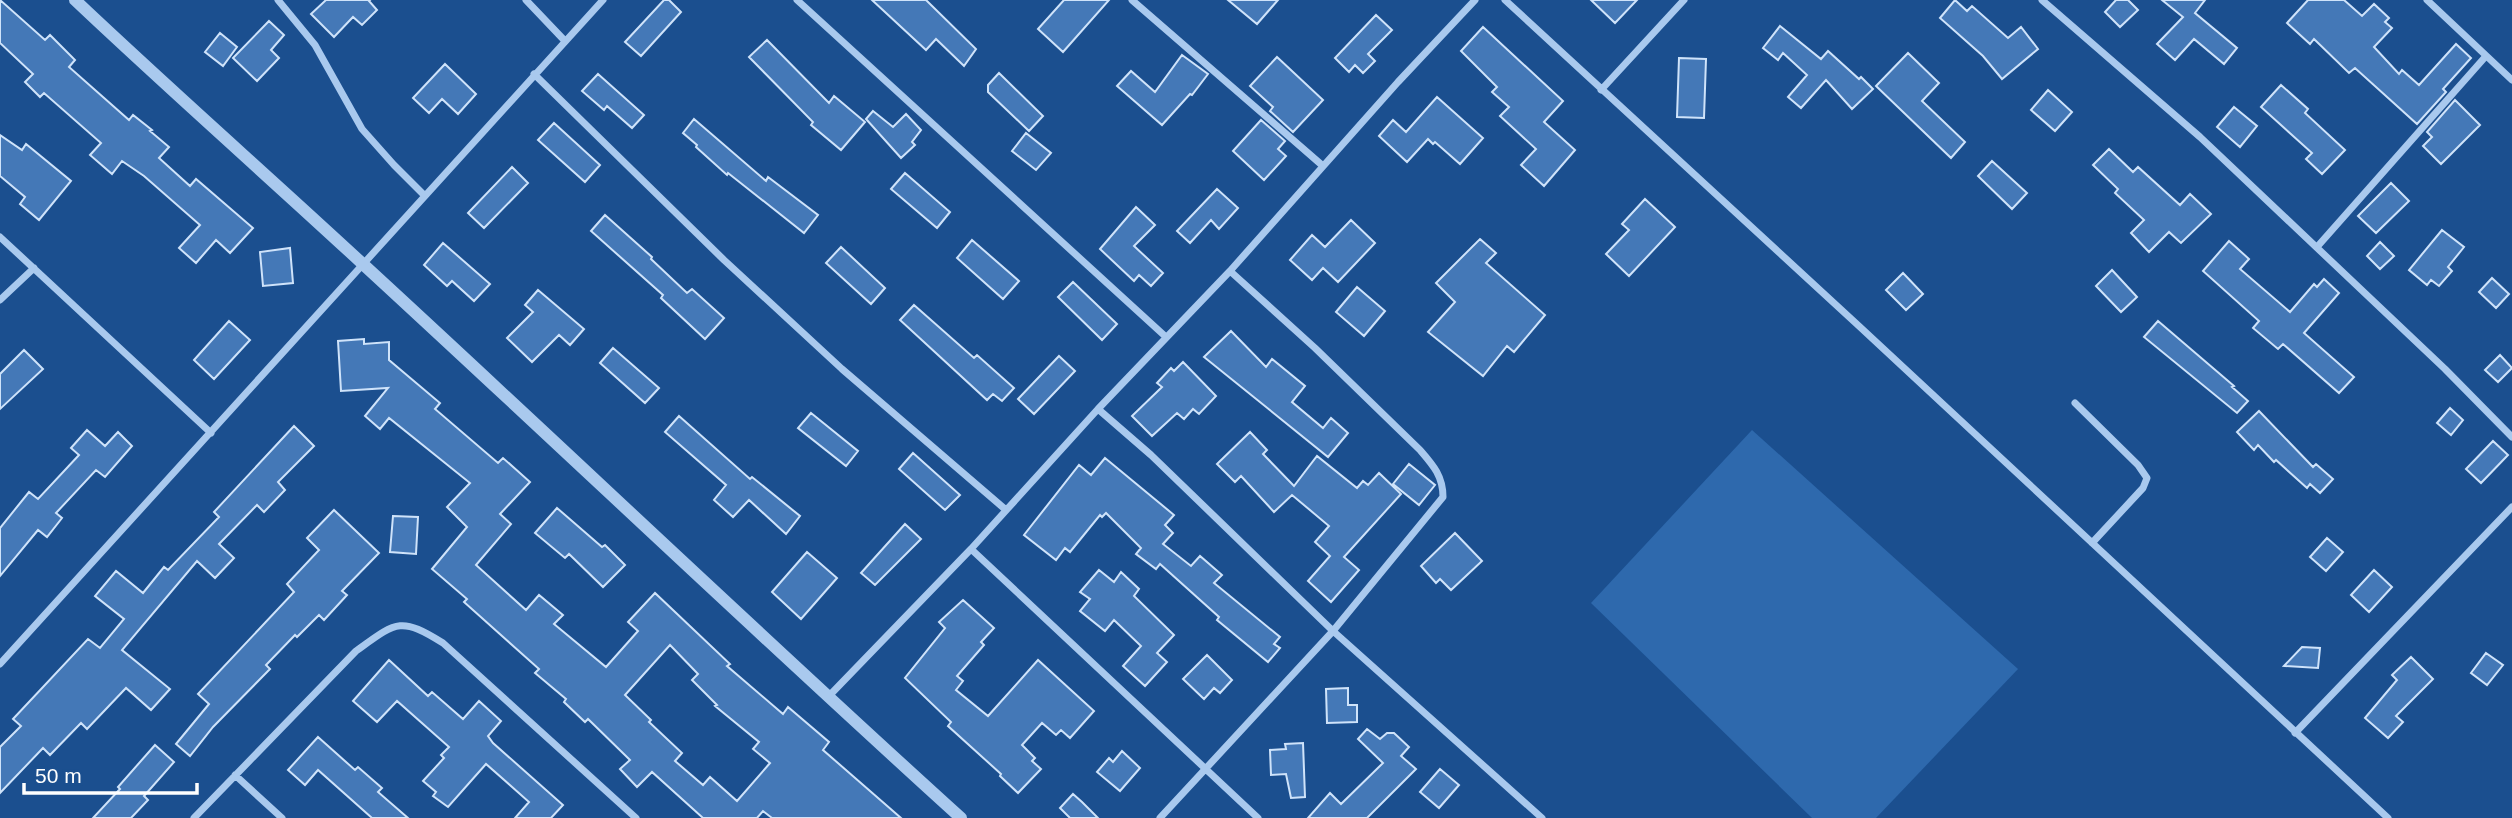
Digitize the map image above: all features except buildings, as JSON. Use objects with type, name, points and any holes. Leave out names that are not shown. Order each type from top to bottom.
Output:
[{"type":"street","points":[[75,0],[961,818]]},
{"type":"street","points":[[278,0],[315,45],[362,128],[394,166],[424,195]]},
{"type":"street","points":[[526,0],[565,41]]},
{"type":"street","points":[[0,664],[603,0]]},
{"type":"street","points":[[797,0],[1166,337]]},
{"type":"street","points":[[1132,0],[1323,166]]},
{"type":"street","points":[[827,697],[971,548],[1098,409],[1230,271],[1475,0]]},
{"type":"street","points":[[1505,0],[2388,818]]},
{"type":"street","points":[[1601,90],[1684,0]]},
{"type":"street","points":[[2042,0],[2200,136],[2445,369],[2512,438]]},
{"type":"street","points":[[2427,0],[2512,80]]},
{"type":"street","points":[[2317,247],[2486,56]]},
{"type":"street","points":[[534,74],[724,260],[842,369],[1006,510]]},
{"type":"street","points":[[0,237],[211,433]]},
{"type":"street","points":[[0,300],[33,268]]},
{"type":"street","points":[[1160,818],[1333,631],[1443,497],[1443,483],[1436,469],[1420,450],[1315,348],[1230,271]]},
{"type":"street","points":[[2075,403],[2138,465],[2147,478],[2143,488],[2092,543]]},
{"type":"street","points":[[1098,409],[1151,455],[1333,631],[1542,818]]},
{"type":"street","points":[[2295,733],[2512,507]]},
{"type":"street","points":[[971,548],[1258,818]]},
{"type":"street","points":[[194,818],[356,651],[380,634],[400,625],[419,628],[443,643],[636,818]]},
{"type":"street","points":[[235,775],[282,818]]},
{"type":"shaded area","points":[[1752,430],[2018,669],[1876,818],[1812,818],[1591,603]]}]
